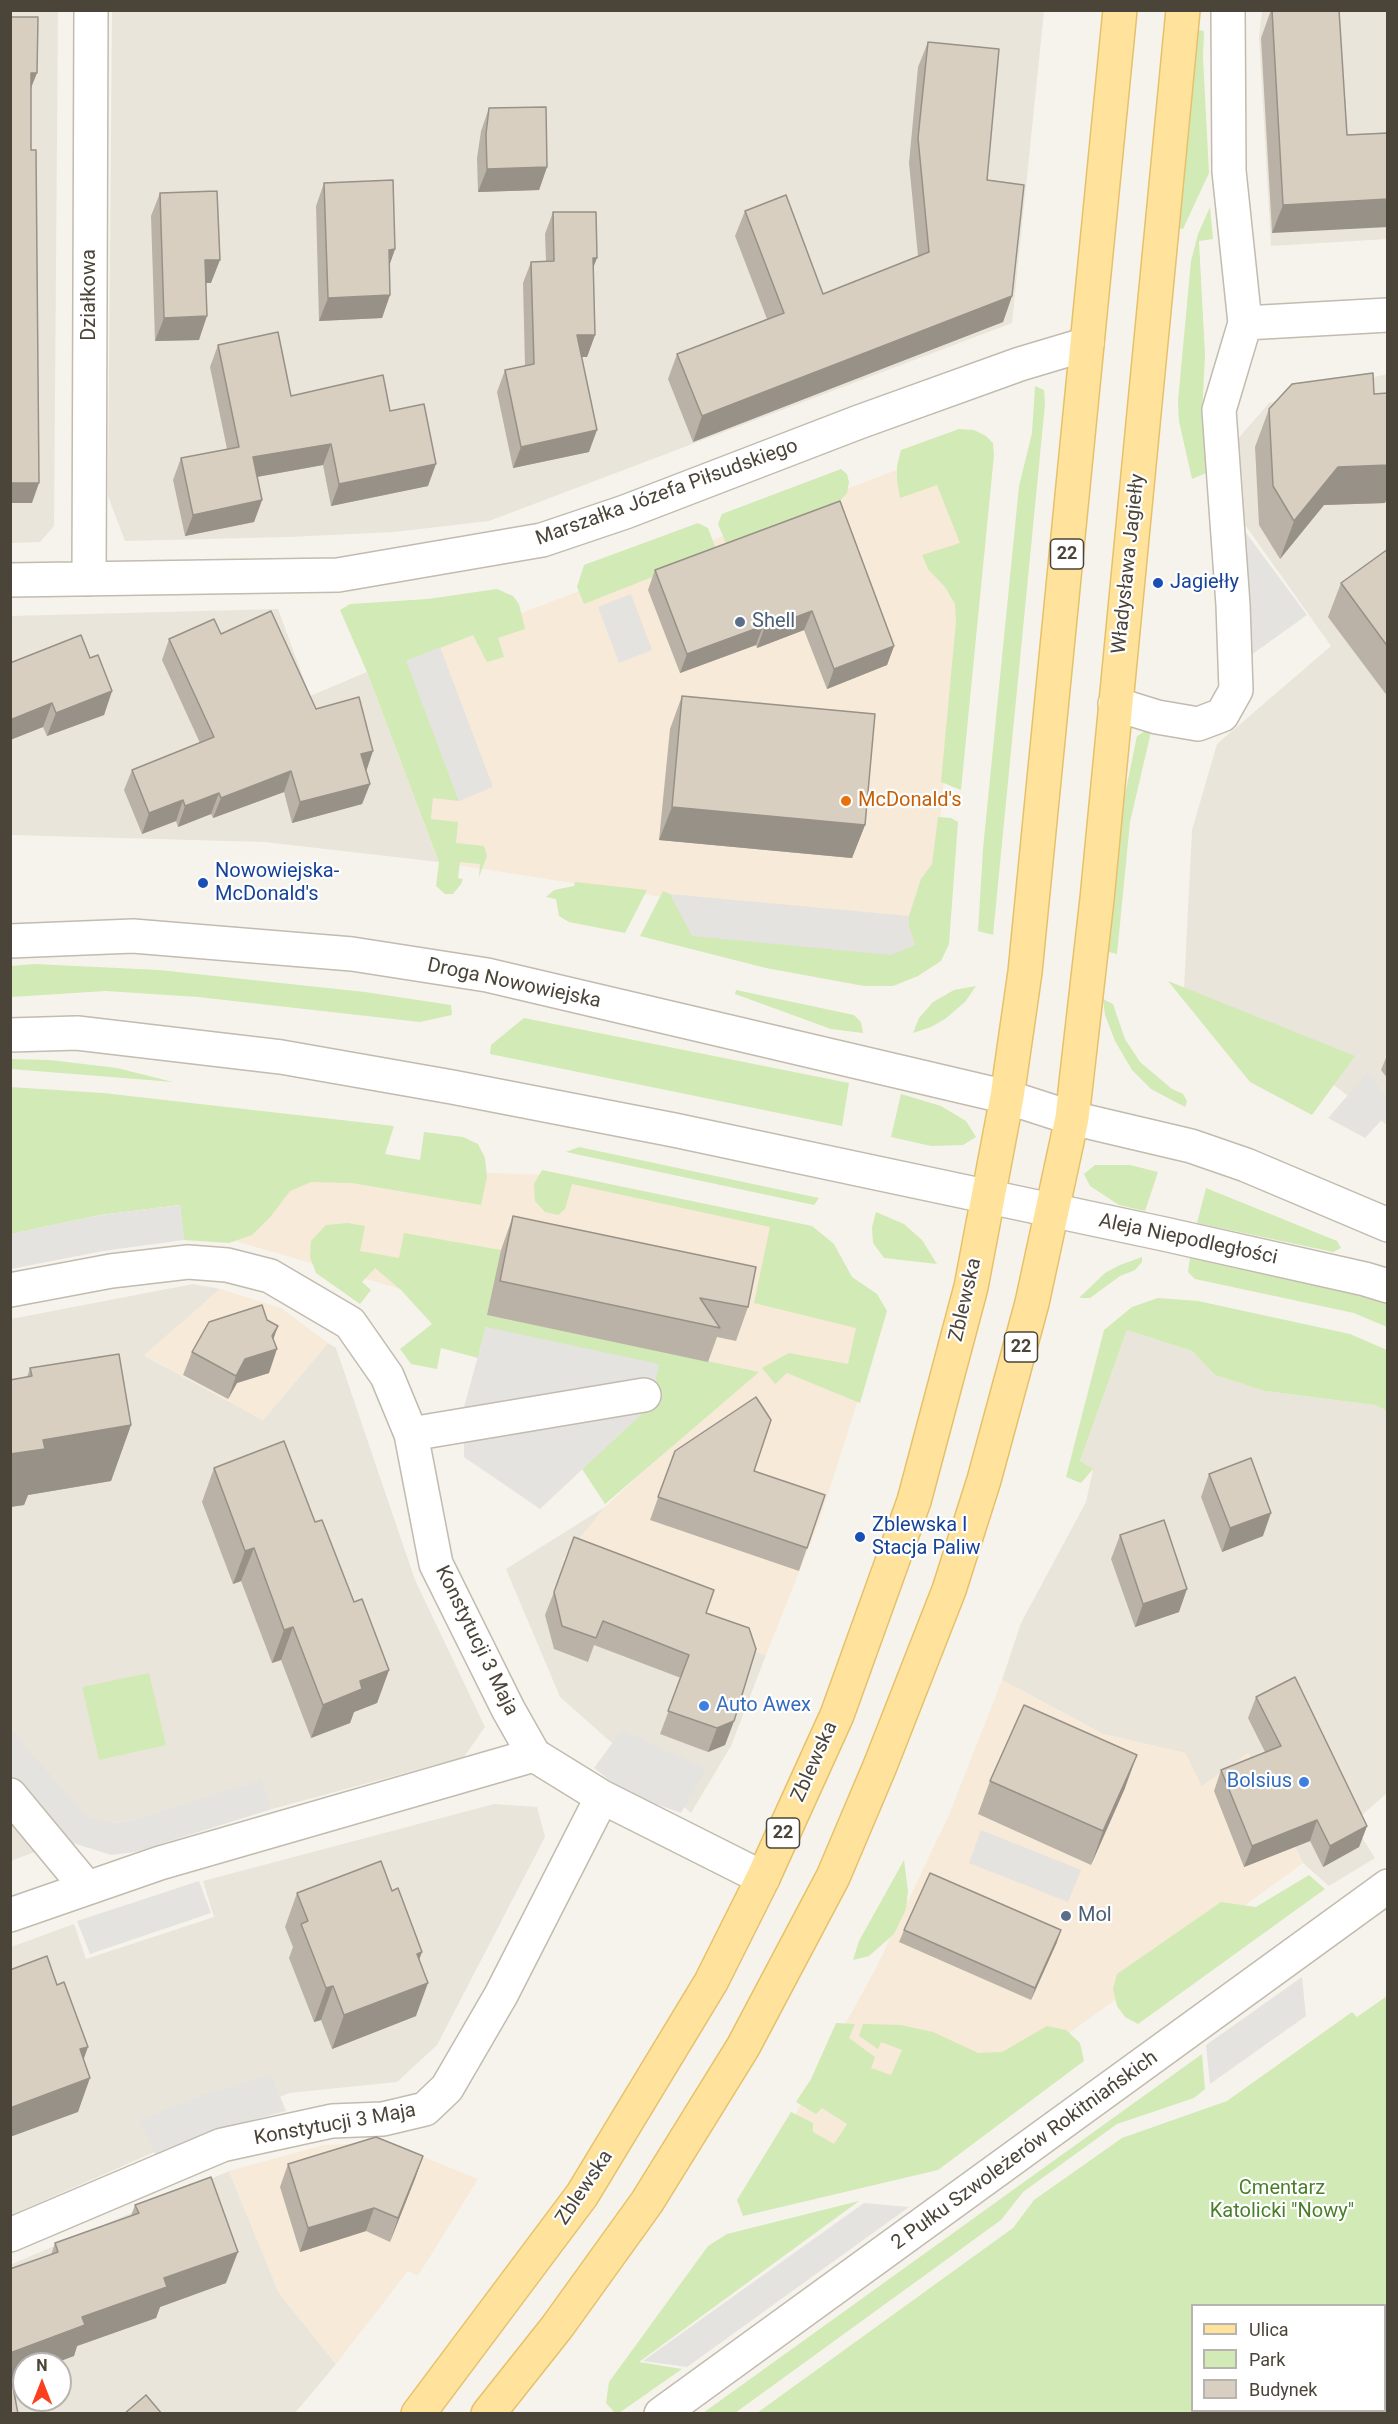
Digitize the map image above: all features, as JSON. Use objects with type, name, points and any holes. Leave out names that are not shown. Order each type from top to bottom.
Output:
[{"type":"main road","name":"22","points":[[1007,1097],[1031,916],[1120,10]]},
{"type":"main road","name":"Władysława Jagiełły","points":[[1072,1118],[1097,899],[1183,10]]},
{"type":"main road","name":"Zblewska","points":[[418,2414],[582,2195],[711,1982],[763,1878],[837,1715],[914,1501],[971,1287],[1007,1097]]},
{"type":"main road","name":"22","points":[[488,2414],[557,2327],[647,2202],[743,2047],[833,1877],[900,1720],[949,1590],[984,1480],[1019,1355],[1053,1212],[1072,1118]]},
{"type":"street","name":"Działkowa","points":[[89,579],[91,10]]},
{"type":"street","points":[[1115,704],[1157,717],[1198,724],[1221,715],[1236,690],[1233,605],[1219,410],[1245,323],[1229,171],[1228,10]]},
{"type":"street","points":[[1245,323],[1388,315]]},
{"type":"street","name":"Marszałka Józefa Piłsudskiego","points":[[10,580],[338,575],[542,540],[625,512],[870,418],[1020,364],[1087,344]]},
{"type":"street","name":"Droga Nowowiejska","points":[[10,940],[133,936],[352,954],[487,975],[1007,1097]]},
{"type":"street","points":[[10,1035],[77,1033],[280,1057],[464,1089],[674,1130],[988,1198]]},
{"type":"street","points":[[1007,1097],[1072,1118],[1191,1146],[1246,1166],[1388,1225]]},
{"type":"street","name":"Aleja Niepodległości","points":[[988,1198],[1365,1279],[1388,1286]]},
{"type":"street","name":"Konstytucji 3 Maja","points":[[10,1290],[111,1271],[188,1262],[227,1266],[270,1276],[350,1323],[387,1376],[411,1434],[436,1564],[508,1709],[534,1755],[602,1797],[763,1878]]},
{"type":"street","points":[[411,1434],[644,1395]]},
{"type":"street","points":[[10,1916],[160,1863],[534,1755]]},
{"type":"street","points":[[10,1795],[87,1888]]},
{"type":"street","name":"Konstytucji 3 Maja","points":[[10,2235],[222,2145],[332,2121],[383,2119],[425,2109],[447,2088],[501,1995],[602,1797]]},
{"type":"street","name":"2 Pułku Szwoleżerów Rokitniańskich","points":[[661,2414],[1388,1886]]},
{"type":"shaded area","points":[[10,11],[58,11],[54,526],[40,542],[11,543]]},
{"type":"shaded area","points":[[112,11],[1044,11],[1012,323],[489,521],[394,532],[125,541],[108,496]]},
{"type":"shaded area","points":[[1262,11],[1387,11],[1387,239],[1271,246],[1259,38]]},
{"type":"shaded area","points":[[1387,374],[1387,1125],[1323,1077],[1184,989],[1192,830],[1217,744],[1331,646],[1243,522],[1236,441],[1269,403]]},
{"type":"shaded area","points":[[970,442],[978,450],[927,947],[822,977],[643,935],[661,897],[439,862],[367,672]]},
{"type":"shaded area","points":[[1238,522],[1307,615],[1247,658]]},
{"type":"shaded area","points":[[631,594],[652,650],[619,663],[598,607]]},
{"type":"shaded area","points":[[278,609],[310,696],[367,672],[439,862],[264,842],[11,835],[11,616]]},
{"type":"shaded area","points":[[440,647],[493,787],[459,801],[406,661]]},
{"type":"shaded area","points":[[670,894],[909,916],[909,927],[915,945],[891,955],[692,936]]},
{"type":"shaded area","points":[[1368,1072],[1387,1099],[1388,1113],[1365,1138],[1328,1118]]},
{"type":"shaded area","points":[[295,1166],[548,1175],[772,1224],[860,1326],[857,1403],[820,1519],[766,1655],[701,1634],[708,1612],[563,1559],[605,1507],[703,1416],[404,1290],[225,1238]]},
{"type":"shaded area","points":[[180,1205],[184,1240],[103,1251],[11,1269],[11,1234],[100,1215]]},
{"type":"shaded area","points":[[193,1284],[220,1289],[145,1356],[263,1420],[328,1343],[336,1348],[415,1580],[485,1727],[464,1757],[272,1809],[260,1781],[129,1821],[110,1823],[11,1861],[11,1319]]},
{"type":"shaded area","points":[[220,1289],[281,1308],[328,1343],[263,1420],[144,1355]]},
{"type":"shaded area","points":[[486,1327],[659,1364],[651,1405],[540,1509],[464,1457],[464,1407]]},
{"type":"shaded area","points":[[1127,1330],[1192,1351],[1215,1375],[1265,1391],[1375,1405],[1387,1411],[1387,1793],[1353,1823],[1375,1858],[1329,1886],[1303,1863],[1248,1753],[1202,1787],[1185,1753],[1103,1734],[1002,1680],[1021,1623],[1086,1502],[1093,1470],[1080,1461]]},
{"type":"shaded area","points":[[605,1507],[563,1560],[709,1612],[702,1634],[766,1655],[731,1746],[691,1813],[560,1697],[506,1569]]},
{"type":"shaded area","name":"Mol","points":[[1002,1680],[1103,1734],[1185,1753],[1202,1786],[1248,1753],[1303,1863],[888,2165],[777,2148],[876,1968],[949,1815]]},
{"type":"shaded area","points":[[10,1729],[86,1816],[110,1823],[129,1821],[261,1780],[272,1809],[135,1852],[111,1855],[73,1843],[11,1772]]},
{"type":"shaded area","points":[[622,1730],[706,1769],[681,1813],[626,1793],[594,1768]]},
{"type":"shaded area","points":[[494,1804],[537,1807],[545,1837],[437,2045],[397,2082],[289,2093],[11,2215],[11,1947],[74,1924],[86,1959],[214,1917],[203,1881]]},
{"type":"shaded area","points":[[981,1830],[1081,1870],[1068,1902],[969,1863]]},
{"type":"shaded area","points":[[199,1881],[211,1913],[90,1954],[77,1921]]},
{"type":"shaded area","points":[[1302,1977],[1306,2016],[1210,2084],[1206,2045]]},
{"type":"shaded area","points":[[271,2075],[286,2111],[218,2129],[156,2156],[139,2120],[202,2095]]},
{"type":"shaded area","points":[[352,2144],[401,2148],[478,2179],[418,2276],[408,2271],[336,2364],[279,2293],[229,2171],[324,2145]]},
{"type":"shaded area","points":[[229,2171],[279,2293],[336,2364],[295,2413],[11,2413],[10,2265]]},
{"type":"shaded area","points":[[864,2203],[909,2207],[687,2367],[643,2361]]},
{"type":"green space","points":[[1198,30],[1204,31],[1203,58],[1209,173],[1183,229],[1177,228]]},
{"type":"green space","points":[[1210,207],[1213,239],[1199,241],[1205,355],[1202,416],[1206,473],[1192,479],[1179,421],[1178,401],[1191,261],[1198,234]]},
{"type":"green space","points":[[1035,386],[1044,390],[1045,404],[993,935],[978,931],[983,849],[1019,486],[1032,433]]},
{"type":"green space","points":[[959,429],[974,430],[986,436],[993,443],[994,455],[961,790],[941,782],[956,622],[955,604],[945,587],[928,569],[922,555],[960,543],[937,485],[900,498],[897,480],[897,466],[901,450]]},
{"type":"green space","points":[[841,469],[847,474],[849,482],[847,493],[837,504],[727,546],[718,524],[722,514]]},
{"type":"green space","points":[[698,523],[708,528],[716,549],[708,555],[584,604],[577,587],[584,565]]},
{"type":"green space","points":[[497,589],[513,596],[519,604],[525,629],[498,638],[504,657],[487,662],[473,635],[407,661],[459,801],[433,798],[431,819],[458,822],[456,843],[484,846],[487,856],[479,877],[480,864],[460,862],[458,878],[463,879],[461,884],[453,894],[445,894],[436,886],[439,862],[367,672],[340,610],[350,604],[428,599]]},
{"type":"green space","points":[[1147,730],[1151,732],[1130,822],[1117,954],[1105,951],[1118,828],[1137,736]]},
{"type":"green space","points":[[938,817],[951,818],[958,822],[949,944],[941,961],[918,976],[893,986],[864,986],[766,968],[640,936],[663,891],[670,894],[678,908],[915,945],[909,927],[909,916],[921,879],[932,864]]},
{"type":"green space","points":[[575,882],[647,890],[625,933],[569,922],[559,916],[556,899],[546,897],[554,890],[574,886]]},
{"type":"green space","points":[[34,964],[159,970],[365,992],[451,1005],[452,1015],[420,1022],[198,997],[106,991],[11,997],[11,966]]},
{"type":"green space","points":[[1168,981],[1355,1056],[1312,1115],[1250,1082]]},
{"type":"green space","points":[[976,986],[965,1002],[945,1019],[913,1033],[919,1018],[933,1002],[954,990]]},
{"type":"green space","points":[[736,990],[854,1015],[861,1022],[863,1033],[831,1029],[735,994]]},
{"type":"green space","points":[[1103,999],[1113,1004],[1125,1039],[1140,1062],[1172,1089],[1183,1094],[1187,1101],[1185,1107],[1151,1089],[1132,1070],[1115,1041],[1105,1015]]},
{"type":"green space","points":[[524,1018],[849,1083],[842,1126],[490,1054],[491,1045]]},
{"type":"green space","points":[[11,1059],[50,1060],[117,1068],[173,1082],[11,1069]]},
{"type":"green space","points":[[10,1087],[103,1093],[394,1126],[385,1154],[420,1160],[424,1132],[463,1137],[478,1144],[485,1158],[487,1177],[481,1205],[352,1183],[311,1182],[290,1191],[271,1216],[252,1235],[229,1243],[184,1240],[180,1205],[100,1215],[11,1234]]},
{"type":"green space","points":[[901,1094],[941,1106],[966,1121],[976,1137],[963,1145],[931,1146],[891,1137]]},
{"type":"green space","points":[[579,1147],[819,1198],[814,1205],[566,1152]]},
{"type":"green space","points":[[1095,1165],[1130,1165],[1158,1172],[1145,1211],[1119,1205],[1090,1186],[1084,1174]]},
{"type":"green space","points":[[542,1170],[812,1226],[834,1244],[852,1277],[877,1294],[887,1311],[860,1403],[787,1373],[775,1384],[762,1368],[789,1353],[848,1364],[856,1328],[754,1303],[770,1227],[572,1184],[565,1209],[558,1215],[545,1212],[535,1201],[534,1184]]},
{"type":"green space","points":[[1206,1188],[1337,1241],[1341,1248],[1333,1252],[1197,1223]]},
{"type":"green space","points":[[876,1212],[904,1224],[922,1240],[937,1264],[884,1258],[873,1243],[872,1227]]},
{"type":"green space","points":[[348,1223],[365,1226],[360,1251],[399,1258],[404,1233],[501,1250],[488,1315],[759,1372],[605,1504],[582,1469],[651,1405],[486,1327],[478,1358],[441,1348],[437,1369],[411,1364],[400,1349],[432,1324],[401,1290],[375,1268],[362,1282],[371,1290],[360,1304],[316,1273],[310,1257],[311,1241],[326,1225]]},
{"type":"green space","points":[[1142,1257],[1142,1262],[1135,1270],[1120,1276],[1090,1298],[1079,1298],[1105,1273]]},
{"type":"green space","points":[[1190,1258],[1352,1293],[1387,1303],[1387,1327],[1354,1313],[1195,1279],[1188,1272]]},
{"type":"green space","points":[[1158,1298],[1198,1301],[1350,1334],[1387,1350],[1387,1411],[1375,1405],[1265,1391],[1215,1375],[1192,1351],[1127,1330],[1080,1461],[1093,1469],[1081,1483],[1066,1477],[1104,1330],[1132,1307]]},
{"type":"green space","points":[[149,1673],[166,1745],[99,1760],[82,1687]]},
{"type":"green space","points":[[904,1860],[908,1891],[906,1909],[894,1934],[869,1956],[853,1960],[859,1941]]},
{"type":"green space","points":[[1309,1875],[1325,1889],[1138,2024],[1125,2017],[1117,2006],[1113,1989],[1117,1974],[1221,1902],[1256,1907]]},
{"type":"green space","name":"Cmentarz Katolicki \"Nowy\"","points":[[1387,1996],[1387,2413],[757,2413],[1013,2228],[1034,2200],[1122,2138],[1227,2101],[1352,2012],[1357,2017]]},
{"type":"green space","points":[[836,2023],[855,2024],[849,2038],[875,2057],[871,2068],[891,2075],[902,2050],[881,2042],[878,2049],[859,2036],[863,2024],[901,2025],[933,2032],[978,2053],[1002,2052],[1047,2026],[1066,2030],[1080,2043],[1084,2061],[938,2170],[743,2216],[737,2200],[791,2112],[813,2123],[813,2132],[834,2144],[847,2124],[822,2108],[816,2114],[796,2102],[811,2079]]},
{"type":"green space","points":[[1202,2054],[1205,2089],[1194,2098],[1117,2124],[1023,2192],[1001,2220],[735,2413],[703,2413]]},
{"type":"green space","points":[[859,2201],[639,2362],[682,2369],[619,2413],[615,2413],[606,2403],[609,2382],[708,2246],[727,2234]]},
{"type":"building","points":[[1272,10],[1339,10],[1347,135],[1388,133],[1388,199],[1283,205]]},
{"type":"building","points":[[10,17],[38,17],[37,73],[31,73],[31,150],[36,150],[39,483],[10,483]]},
{"type":"building","points":[[928,42],[999,49],[987,180],[1024,185],[1012,296],[702,416],[677,354],[784,313],[745,211],[786,195],[823,294],[929,252],[918,138]]},
{"type":"building","points":[[546,107],[547,167],[487,169],[486,134],[489,108]]},
{"type":"building","points":[[393,180],[395,249],[389,250],[390,295],[328,298],[324,183]]},
{"type":"building","points":[[217,191],[220,260],[205,260],[207,316],[164,318],[160,193]]},
{"type":"building","points":[[553,212],[596,212],[597,258],[593,258],[595,335],[577,335],[597,430],[521,447],[505,370],[534,364],[531,262],[554,261]]},
{"type":"building","points":[[278,332],[291,396],[383,375],[390,411],[424,404],[436,464],[339,484],[331,444],[253,457],[262,500],[193,515],[181,458],[239,447],[218,345]]},
{"type":"building","points":[[1373,373],[1374,394],[1388,393],[1388,465],[1338,467],[1294,521],[1273,486],[1269,409],[1292,384]]},
{"type":"building","points":[[840,501],[894,646],[834,669],[812,611],[687,654],[655,570]]},
{"type":"building","points":[[1388,549],[1388,647],[1341,583]]},
{"type":"building","points":[[271,611],[316,709],[359,697],[373,751],[361,754],[370,784],[300,802],[291,771],[221,798],[219,793],[185,806],[183,800],[149,813],[132,770],[214,737],[169,639],[214,619],[221,634]]},
{"type":"building","points":[[81,635],[90,658],[98,655],[112,691],[56,713],[52,703],[10,720],[10,663]]},
{"type":"building","points":[[682,696],[875,714],[865,825],[672,807]]},
{"type":"building","points":[[513,1216],[756,1267],[748,1307],[700,1298],[720,1328],[500,1281]]},
{"type":"building","points":[[262,1305],[267,1320],[278,1326],[272,1336],[277,1349],[245,1359],[236,1376],[192,1352],[209,1322]]},
{"type":"building","points":[[119,1354],[131,1425],[43,1440],[45,1449],[10,1454],[10,1380],[32,1376],[30,1368]]},
{"type":"building","points":[[756,1397],[771,1420],[754,1471],[825,1495],[807,1548],[658,1497],[675,1451]]},
{"type":"building","points":[[284,1441],[315,1522],[322,1520],[354,1602],[362,1599],[389,1670],[360,1681],[362,1689],[323,1705],[293,1627],[284,1630],[254,1548],[245,1551],[214,1468]]},
{"type":"building","points":[[1251,1458],[1271,1513],[1230,1528],[1209,1474]]},
{"type":"building","points":[[1164,1520],[1187,1589],[1143,1604],[1120,1535]]},
{"type":"building","points":[[574,1537],[714,1590],[706,1613],[749,1628],[756,1649],[734,1721],[717,1728],[668,1711],[689,1655],[603,1621],[596,1638],[562,1626],[554,1592]]},
{"type":"building","points":[[1295,1677],[1367,1826],[1330,1846],[1317,1820],[1252,1846],[1221,1770],[1281,1746],[1256,1697]]},
{"type":"building","points":[[1024,1705],[1137,1755],[1103,1831],[990,1781]]},
{"type":"building","points":[[381,1861],[392,1891],[398,1888],[422,1952],[417,1954],[428,1983],[344,2015],[333,1986],[326,1988],[301,1924],[308,1921],[297,1893]]},
{"type":"building","points":[[930,1873],[1061,1930],[1035,1988],[904,1930]]},
{"type":"building","points":[[47,1956],[57,1985],[64,1982],[88,2047],[80,2049],[90,2078],[10,2108],[10,1970]]},
{"type":"building","points":[[376,2137],[423,2156],[398,2218],[374,2208],[308,2228],[288,2164]]},
{"type":"building","points":[[211,2177],[238,2252],[164,2278],[167,2287],[82,2317],[85,2325],[10,2353],[10,2269],[58,2252],[55,2243],[139,2213],[135,2205]]},
{"type":"building","points":[[10,2376],[12,2412],[18,2414],[10,2414]]},
{"type":"building","points":[[146,2395],[162,2414],[124,2414]]},
{"type":"place","name":"Jagiełły","points":[[1158,583]]},
{"type":"place","name":"Shell","points":[[740,622]]},
{"type":"place","name":"McDonald's","points":[[846,801]]},
{"type":"place","name":"Nowowiejska- McDonald's","points":[[203,883]]},
{"type":"place","name":"Zblewska I Stacja Paliw","points":[[860,1537]]},
{"type":"place","name":"Auto Awex","points":[[704,1706]]},
{"type":"place","name":"Bolsius","points":[[1304,1782]]},
{"type":"place","name":"Mol","points":[[1066,1916]]}]
